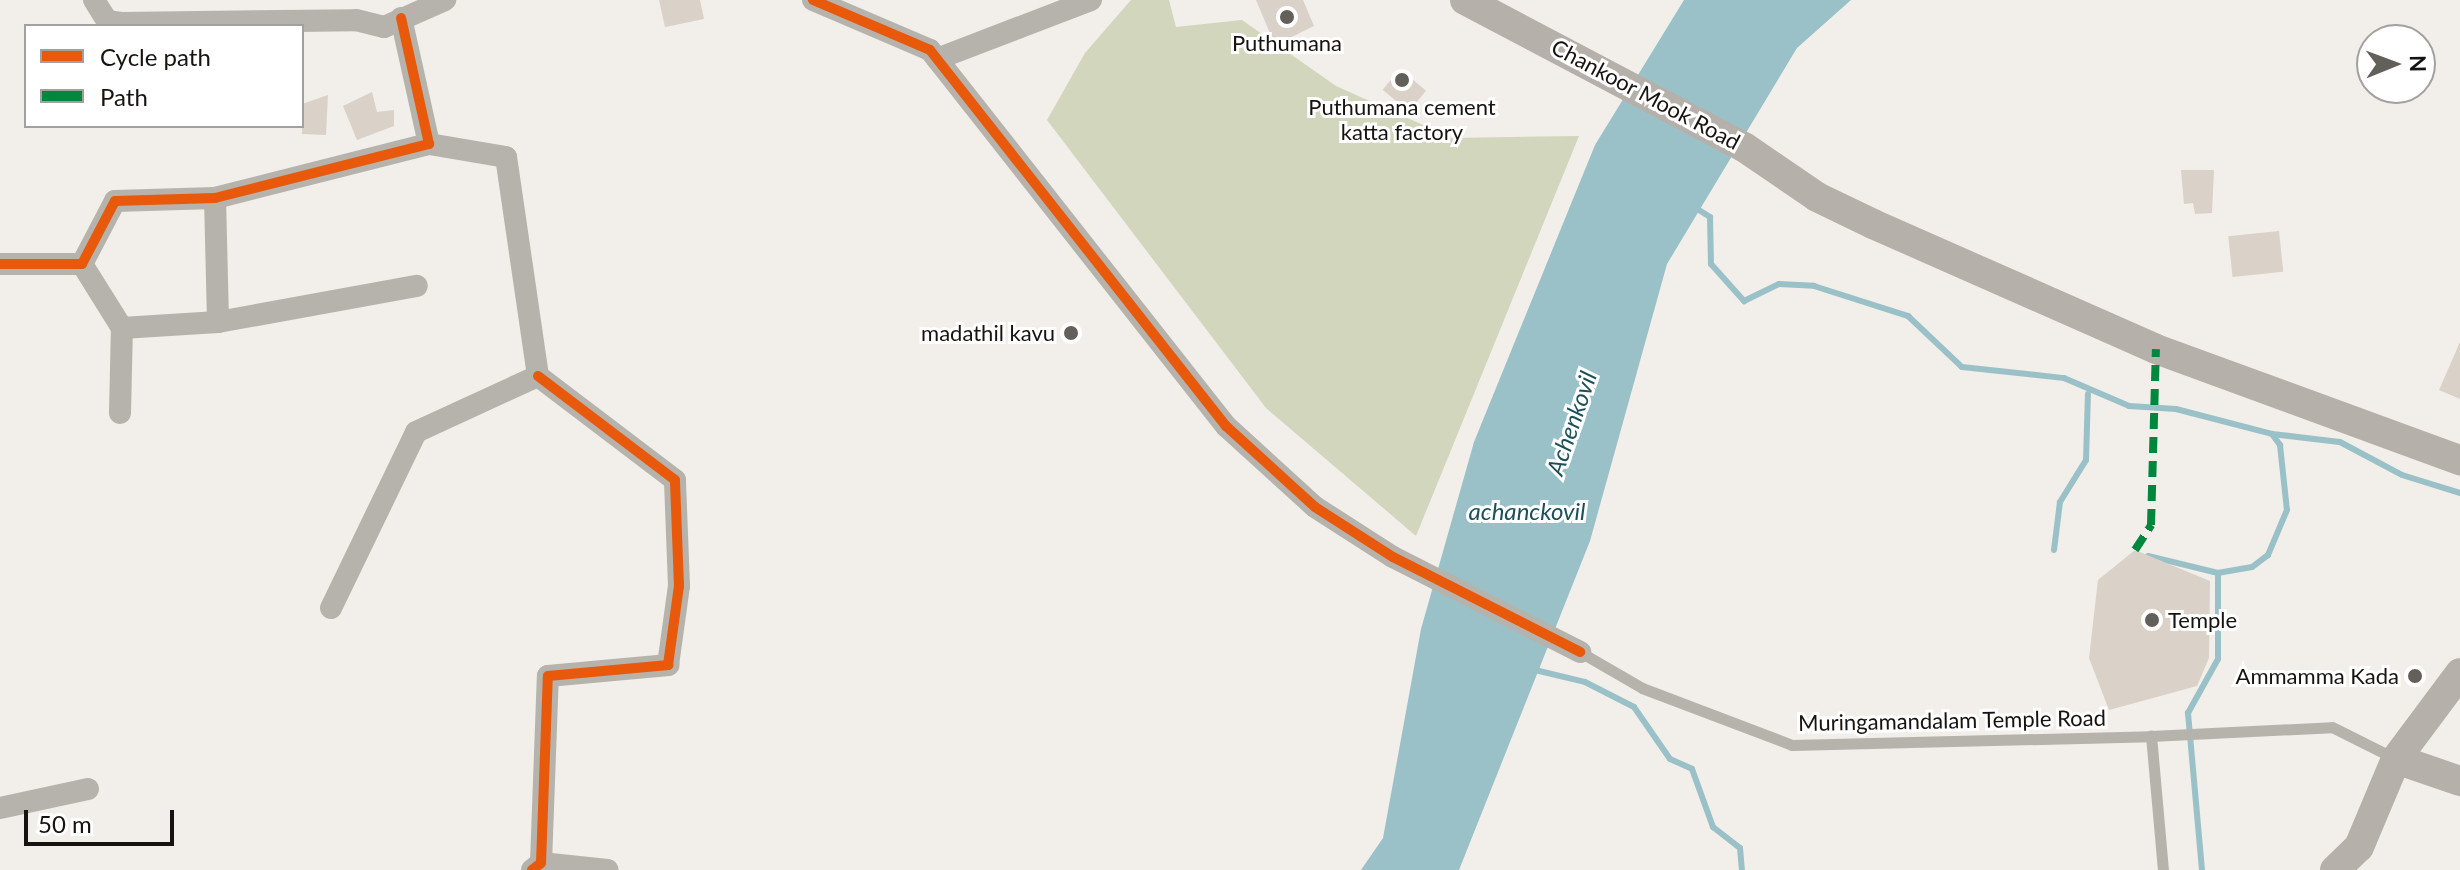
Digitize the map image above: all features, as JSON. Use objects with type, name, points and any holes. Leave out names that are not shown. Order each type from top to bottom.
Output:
[{"type":"main road","name":"Chankoor Mook Road","points":[[1467,1],[1629,83],[1744,147],[1817,197],[2156,349],[2460,460]]},
{"type":"main road","points":[[2335,870],[2359,847],[2396,759],[2460,673]]},
{"type":"main road","points":[[2396,759],[2460,781]]},
{"type":"street","points":[[94,0],[107,21],[121,23],[356,20],[384,27],[445,0]]},
{"type":"street","points":[[813,0],[937,59],[1226,426],[1315,507],[1393,557],[1580,652]]},
{"type":"street","points":[[937,59],[1091,0]]},
{"type":"street","points":[[401,18],[429,144]]},
{"type":"street","points":[[82,264],[115,201],[215,198],[429,144],[506,157],[538,376],[675,480],[679,586],[668,665],[548,676],[537,866],[608,870]]},
{"type":"street","points":[[215,198],[218,322]]},
{"type":"street","points":[[0,264],[82,264]]},
{"type":"street","points":[[82,264],[122,328],[120,413]]},
{"type":"street","points":[[122,328],[218,322],[417,286]]},
{"type":"street","points":[[331,608],[416,432],[538,376]]},
{"type":"street","points":[[0,808],[88,789]]},
{"type":"lane","name":"Muringamandalam Temple Road","points":[[1580,652],[1642,688],[1792,745],[2151,736],[2332,727],[2396,759]]},
{"type":"lane","points":[[2151,736],[2163,870]]},
{"type":"green space","points":[[1131,0],[1169,0],[1176,27],[1242,20],[1336,86],[1452,138],[1579,136],[1416,536],[1266,408],[1047,120],[1085,53]]},
{"type":"water","name":"achanckovil","points":[[1684,0],[1851,0],[1797,48],[1667,264],[1590,541],[1459,870],[1361,870],[1383,838],[1421,629],[1474,442],[1595,145]]},
{"type":"building","points":[[659,0],[700,0],[704,19],[665,27]]},
{"type":"building","name":"Puthumana","points":[[1256,0],[1303,0],[1314,26],[1275,45]]},
{"type":"building","name":"Puthumana cement katta factory","points":[[1400,69],[1426,91],[1409,112],[1383,90]]},
{"type":"building","points":[[372,92],[377,112],[394,110],[394,126],[357,140],[343,106]]},
{"type":"building","points":[[328,95],[326,135],[302,134],[304,103]]},
{"type":"building","points":[[2181,170],[2214,170],[2212,213],[2195,214],[2193,203],[2184,204]]},
{"type":"building","points":[[2279,231],[2283,272],[2233,277],[2228,236]]},
{"type":"building","points":[[2460,342],[2460,399],[2439,390]]},
{"type":"building","name":"Temple","points":[[2135,550],[2210,581],[2209,658],[2197,686],[2109,710],[2089,658],[2098,580]]},
{"type":"waterway","points":[[1694,207],[1710,217],[1711,264],[1744,301],[1779,284],[1814,286],[1908,316],[1962,367],[2064,378],[2129,406],[2176,409],[2272,434],[2280,445],[2287,510],[2268,555],[2252,567],[2218,573],[2148,556]]},
{"type":"waterway","points":[[2054,550],[2060,502],[2086,460],[2088,394]]},
{"type":"waterway","points":[[2272,434],[2340,442],[2402,475],[2460,493]]},
{"type":"waterway","points":[[2202,870],[2188,713],[2218,659],[2218,573]]},
{"type":"waterway","points":[[1535,670],[1585,682],[1634,707],[1670,759],[1692,769],[1713,827],[1740,848],[1742,870]]},
{"type":"marked path","points":[[2135,550],[2151,525],[2156,349]]},
{"type":"cycle path","points":[[813,0],[930,50],[1226,426],[1315,507],[1393,557],[1580,652]]},
{"type":"cycle path","points":[[0,264],[82,264],[115,201],[215,198],[429,144],[401,18]]},
{"type":"cycle path","points":[[532,870],[541,863],[548,676],[668,665],[679,586],[675,480],[538,376]]},
{"type":"place","name":"Puthumana","points":[[1287,17]]},
{"type":"place","name":"Puthumana cement katta factory","points":[[1402,80]]},
{"type":"place","name":"madathil kavu","points":[[1071,333]]},
{"type":"place","name":"Temple","points":[[2152,620]]},
{"type":"place","name":"Ammamma Kada","points":[[2415,676]]},
{"type":"water label","name":"Achenkovil","points":[[1571,423]]}]
